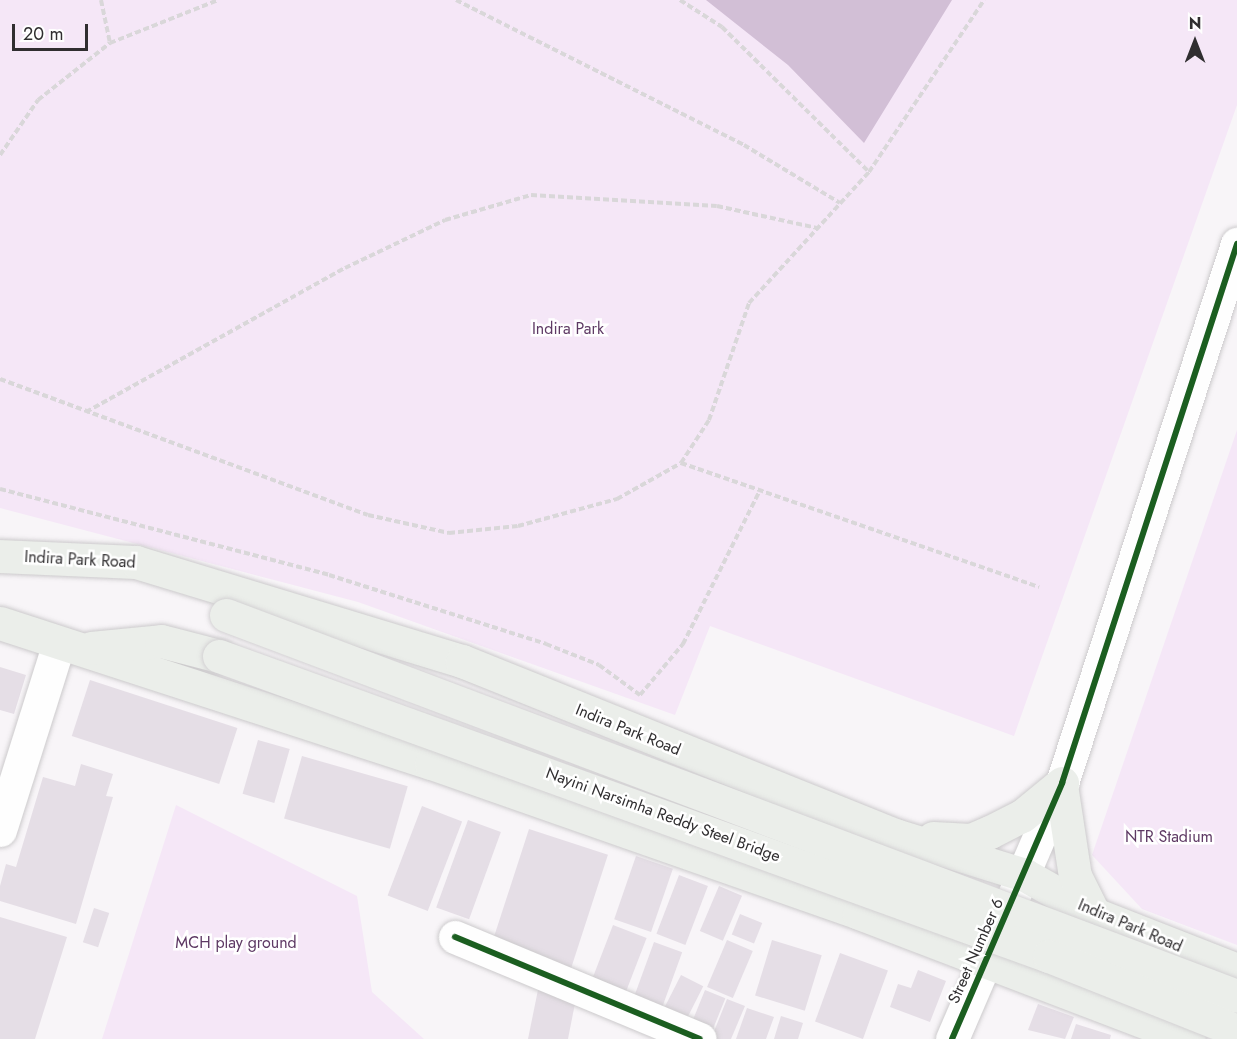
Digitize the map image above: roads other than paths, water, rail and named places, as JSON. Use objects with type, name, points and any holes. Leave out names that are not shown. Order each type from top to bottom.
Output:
[{"type":"main road","name":"Indira Park Road","points":[[0,556],[136,562],[462,661],[895,835],[1025,875],[1094,914],[1237,970]]},
{"type":"main road","name":"Nayini Narsimha Reddy Steel Bridge","points":[[136,562],[187,600],[1237,996]]},
{"type":"main road","points":[[0,623],[431,763],[985,963],[1141,1030],[1189,1039]]},
{"type":"main road","name":"Nayini Narsimha Reddy Steel Bridge","points":[[69,646],[161,641],[219,656],[1048,956],[1237,1030]]},
{"type":"main road","points":[[895,835],[971,840],[1022,816],[1061,784]]},
{"type":"main road","points":[[1061,784],[1075,876],[1094,914]]},
{"type":"street","name":"Street Number 6","points":[[952,1039],[1025,875],[1061,784],[1237,244]]},
{"type":"street","points":[[0,830],[7,783],[69,646]]},
{"type":"street","points":[[455,937],[700,1039]]},
{"type":"park label","name":"Indira Park","points":[[568,329]]},
{"type":"park label","name":"NTR Stadium","points":[[1169,837]]},
{"type":"park label","name":"MCH play ground","points":[[236,943]]}]
